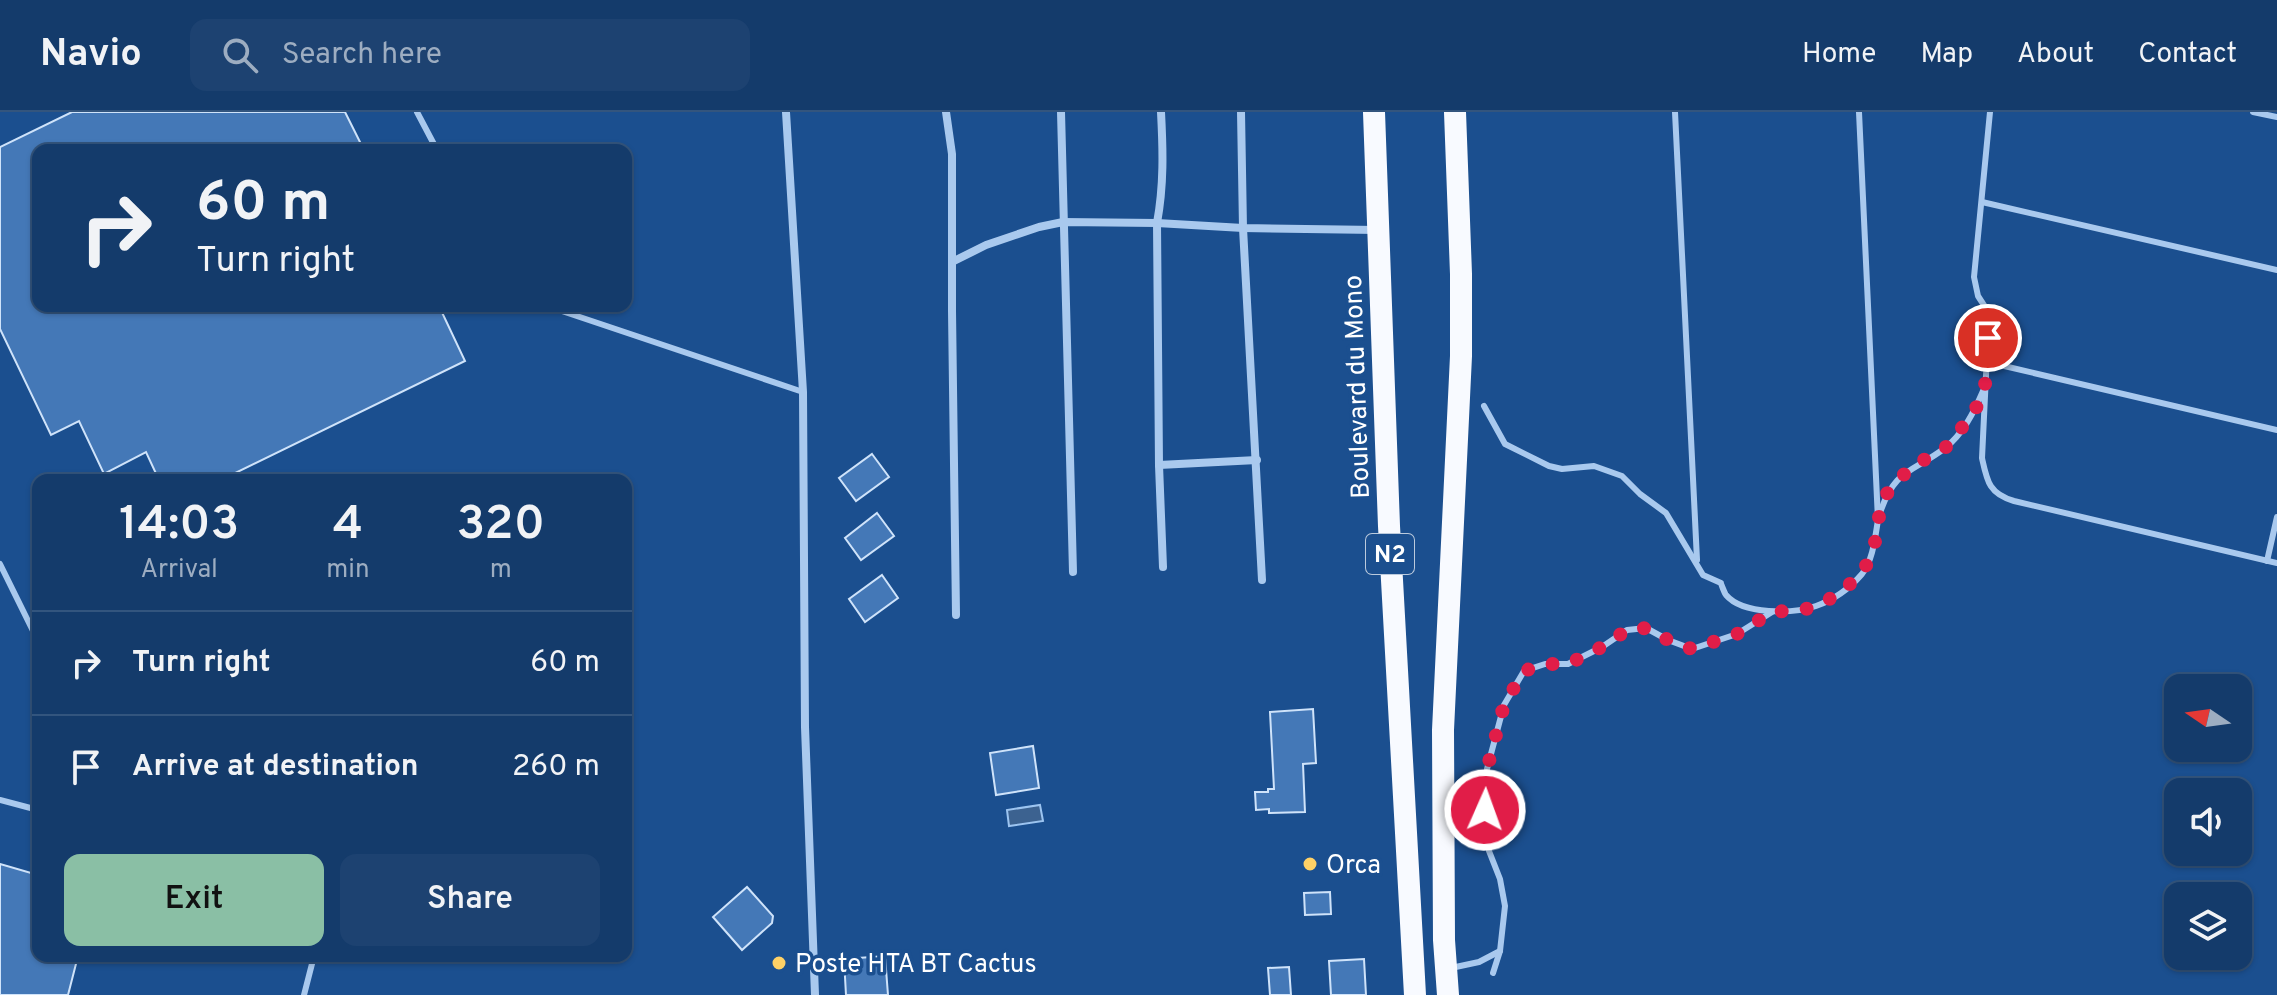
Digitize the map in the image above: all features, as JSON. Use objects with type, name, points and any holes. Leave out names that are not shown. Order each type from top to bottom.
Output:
[{"type":"highway","name":"Boulevard du Mono","points":[[1374,112],[1389,526],[1415,995]]},
{"type":"highway","name":"N2","points":[[1448,995],[1443,730],[1461,356],[1455,112]]},
{"type":"street","points":[[786,112],[803,392],[805,727],[815,995]]},
{"type":"street","points":[[946,112],[952,154],[956,615]]},
{"type":"street","points":[[1061,112],[1073,572]]},
{"type":"street","points":[[1161,112],[1162,197],[1157,223],[1163,567]]},
{"type":"street","points":[[1241,112],[1243,228],[1262,580]]},
{"type":"street","points":[[954,261],[986,245],[1063,222],[1379,231]]},
{"type":"street","points":[[1159,465],[1257,460]]},
{"type":"lane","points":[[417,112],[434,144]]},
{"type":"lane","points":[[1675,112],[1697,563]]},
{"type":"lane","points":[[1859,112],[1878,520]]},
{"type":"lane","points":[[1990,112],[1974,277],[1978,296],[1989,313],[1982,458],[1992,489],[2001,497],[2277,563]]},
{"type":"lane","points":[[2253,112],[2277,117]]},
{"type":"lane","points":[[1982,202],[2277,270]]},
{"type":"lane","points":[[565,312],[803,392]]},
{"type":"lane","points":[[1987,362],[2277,430]]},
{"type":"lane","points":[[1484,406],[1505,444],[1516,450],[1549,466],[1562,469],[1594,466],[1622,476],[1666,513],[1703,575],[1721,583],[1725,594],[1736,601],[1772,612],[1803,610],[1818,605],[1839,594],[1864,571],[1886,495],[1912,467],[1946,447],[1974,413],[1985,386]]},
{"type":"lane","points":[[2267,561],[2277,517]]},
{"type":"lane","points":[[0,564],[32,629]]},
{"type":"lane","points":[[1493,973],[1500,951],[1505,906],[1500,879],[1489,851],[1485,810],[1487,769],[1504,705],[1524,671],[1545,664],[1568,664],[1627,630],[1646,628],[1692,649],[1737,634],[1772,612]]},
{"type":"lane","points":[[0,800],[32,808]]},
{"type":"lane","points":[[1446,969],[1479,962],[1500,951]]},
{"type":"lane","points":[[304,995],[312,962]]},
{"type":"water","points":[[1040,805],[1043,821],[1009,826],[1007,810]]},
{"type":"building","points":[[72,112],[345,112],[361,144],[32,144],[32,312],[442,312],[465,361],[233,474],[156,474],[146,452],[104,474],[79,421],[51,435],[0,329],[0,147]]},
{"type":"building","points":[[872,454],[889,477],[856,501],[839,478]]},
{"type":"building","points":[[877,513],[894,536],[861,560],[845,538]]},
{"type":"building","points":[[882,575],[898,598],[865,622],[849,599]]},
{"type":"building","points":[[1313,709],[1316,763],[1303,764],[1305,812],[1269,813],[1269,809],[1256,810],[1255,792],[1274,789],[1270,712]]},
{"type":"building","points":[[1033,746],[1039,788],[996,795],[990,753]]},
{"type":"building","points":[[0,864],[32,873],[32,962],[76,962],[68,995],[0,995]]},
{"type":"building","points":[[747,887],[773,916],[772,923],[742,950],[713,917]]},
{"type":"building","points":[[1330,892],[1331,914],[1305,915],[1304,893]]},
{"type":"building","points":[[885,956],[888,995],[846,995],[844,959]]},
{"type":"building","points":[[1364,959],[1366,995],[1331,995],[1329,961]]},
{"type":"building","points":[[1289,967],[1291,995],[1270,995],[1268,968]]},
{"type":"place","name":"Orca","points":[[1310,864]]},
{"type":"place","name":"Poste HTA BT Cactus","points":[[779,963]]},
{"type":"route","points":[[1485,810],[1487,769],[1504,705],[1524,671],[1545,664],[1568,664],[1627,630],[1646,628],[1692,649],[1737,634],[1772,612],[1803,610],[1818,605],[1851,584],[1864,571],[1869,559],[1886,495],[1912,467],[1946,447],[1974,413],[1985,386],[1988,338]]}]
